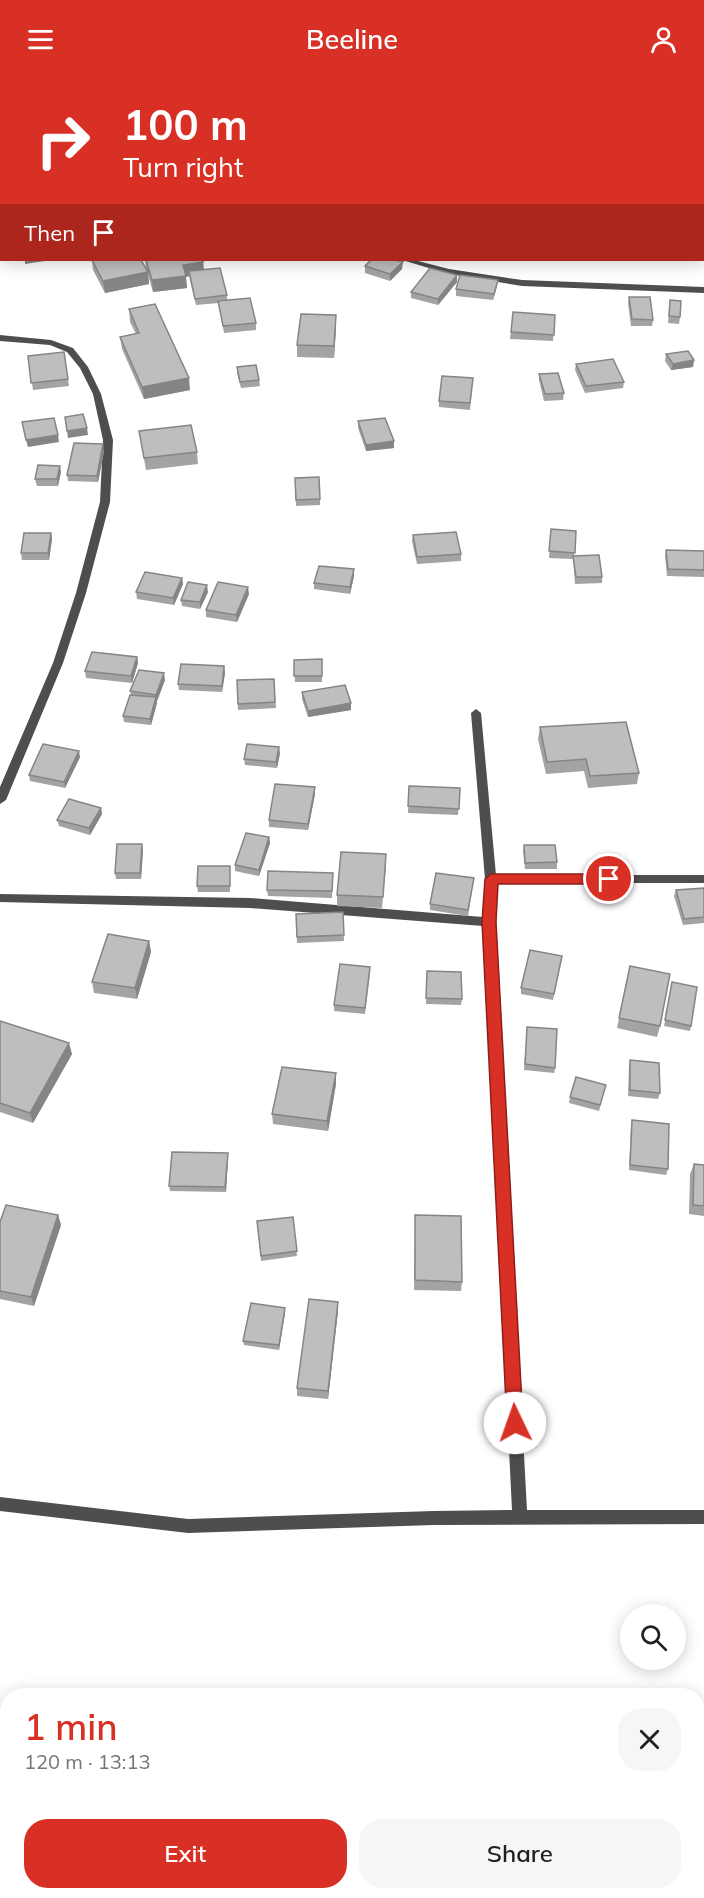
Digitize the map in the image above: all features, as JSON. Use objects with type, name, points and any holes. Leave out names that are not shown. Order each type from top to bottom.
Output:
[{"type":"street","points":[[410,261],[449,271],[522,283],[704,290]]},
{"type":"street","points":[[0,338],[51,343],[70,350],[84,368],[96,394],[108,440],[105,502],[81,593],[58,663],[0,800]]},
{"type":"street","points":[[476,713],[491,879],[489,922],[520,1517]]},
{"type":"street","points":[[491,879],[704,879]]},
{"type":"street","points":[[0,898],[250,903],[489,922]]},
{"type":"street","points":[[0,1504],[188,1526],[520,1517],[704,1517]]},
{"type":"building","points":[[93,261],[142,261],[148,272],[103,281]]},
{"type":"building","points":[[146,261],[203,261],[183,265],[186,276],[152,280]]},
{"type":"building","points":[[370,261],[403,262],[390,274],[365,266]]},
{"type":"building","points":[[220,268],[227,295],[195,299],[189,271]]},
{"type":"building","points":[[430,268],[457,275],[438,299],[411,292]]},
{"type":"building","points":[[460,275],[498,280],[494,294],[456,289]]},
{"type":"building","points":[[629,297],[650,297],[653,320],[632,319]]},
{"type":"building","points":[[250,298],[256,323],[223,326],[218,301]]},
{"type":"building","points":[[670,300],[681,301],[680,317],[669,316]]},
{"type":"building","points":[[155,304],[189,378],[142,387],[120,337],[139,333],[129,309]]},
{"type":"building","points":[[513,312],[555,315],[554,335],[511,332]]},
{"type":"building","points":[[301,314],[336,315],[334,346],[297,345]]},
{"type":"building","points":[[688,351],[694,360],[673,364],[666,354]]},
{"type":"building","points":[[64,352],[68,379],[31,383],[28,356]]},
{"type":"building","points":[[613,359],[624,382],[586,386],[576,364]]},
{"type":"building","points":[[256,365],[259,380],[240,382],[237,367]]},
{"type":"building","points":[[558,373],[564,393],[545,394],[539,374]]},
{"type":"building","points":[[442,376],[473,378],[470,403],[439,401]]},
{"type":"building","points":[[83,414],[87,428],[67,431],[65,417]]},
{"type":"building","points":[[54,418],[58,435],[26,440],[22,422]]},
{"type":"building","points":[[385,418],[394,441],[366,445],[358,421]]},
{"type":"building","points":[[191,425],[197,452],[144,458],[139,431]]},
{"type":"building","points":[[74,443],[103,444],[97,476],[67,475]]},
{"type":"building","points":[[38,465],[60,466],[57,479],[35,479]]},
{"type":"building","points":[[319,477],[320,499],[296,500],[295,478]]},
{"type":"building","points":[[551,529],[576,531],[575,553],[549,551]]},
{"type":"building","points":[[456,532],[461,554],[417,557],[413,535]]},
{"type":"building","points":[[24,533],[51,533],[48,553],[21,553]]},
{"type":"building","points":[[666,550],[704,551],[704,570],[668,569]]},
{"type":"building","points":[[599,555],[602,577],[576,577],[573,556]]},
{"type":"building","points":[[319,566],[354,569],[350,587],[314,583]]},
{"type":"building","points":[[145,572],[182,578],[173,598],[136,592]]},
{"type":"building","points":[[188,582],[207,585],[200,602],[181,600]]},
{"type":"building","points":[[218,582],[248,587],[236,615],[206,610]]},
{"type":"building","points":[[92,652],[137,657],[131,676],[85,671]]},
{"type":"building","points":[[322,659],[322,676],[294,676],[294,660]]},
{"type":"building","points":[[181,664],[224,666],[222,686],[178,684]]},
{"type":"building","points":[[139,670],[164,673],[156,695],[130,691]]},
{"type":"building","points":[[274,679],[275,702],[238,704],[237,680]]},
{"type":"building","points":[[345,685],[351,703],[308,711],[302,692]]},
{"type":"building","points":[[130,695],[156,697],[150,719],[123,716]]},
{"type":"building","points":[[626,722],[639,773],[590,776],[586,759],[547,762],[540,727]]},
{"type":"building","points":[[43,744],[79,751],[64,782],[29,775]]},
{"type":"building","points":[[247,744],[279,747],[276,762],[244,759]]},
{"type":"building","points":[[275,784],[315,787],[308,824],[269,820]]},
{"type":"building","points":[[409,786],[460,788],[459,809],[408,806]]},
{"type":"building","points":[[69,799],[101,808],[89,828],[57,820]]},
{"type":"building","points":[[246,833],[269,837],[259,870],[235,865]]},
{"type":"building","points":[[117,844],[142,844],[140,873],[115,873]]},
{"type":"building","points":[[524,845],[555,845],[557,862],[525,863]]},
{"type":"building","points":[[341,852],[386,854],[383,897],[337,895]]},
{"type":"building","points":[[198,866],[230,866],[230,886],[197,886]]},
{"type":"building","points":[[268,871],[333,873],[332,891],[267,890]]},
{"type":"building","points":[[436,873],[474,878],[468,910],[430,904]]},
{"type":"building","points":[[704,888],[704,917],[684,919],[676,890]]},
{"type":"building","points":[[343,912],[344,935],[297,937],[296,914]]},
{"type":"building","points":[[108,934],[149,941],[135,988],[92,982]]},
{"type":"building","points":[[530,950],[562,956],[554,994],[521,988]]},
{"type":"building","points":[[340,964],[370,967],[365,1008],[334,1005]]},
{"type":"building","points":[[630,966],[670,974],[660,1026],[619,1018]]},
{"type":"building","points":[[427,971],[461,972],[462,999],[426,998]]},
{"type":"building","points":[[672,982],[697,987],[691,1026],[665,1020]]},
{"type":"building","points":[[0,1021],[69,1043],[30,1113],[0,1103]]},
{"type":"building","points":[[527,1027],[557,1029],[555,1068],[525,1064]]},
{"type":"building","points":[[630,1060],[659,1063],[660,1093],[630,1090]]},
{"type":"building","points":[[282,1067],[336,1073],[327,1121],[272,1114]]},
{"type":"building","points":[[576,1077],[606,1085],[600,1105],[570,1097]]},
{"type":"building","points":[[632,1120],[669,1124],[668,1169],[630,1165]]},
{"type":"building","points":[[172,1152],[228,1153],[225,1187],[169,1186]]},
{"type":"building","points":[[694,1164],[704,1165],[704,1206],[693,1205]]},
{"type":"building","points":[[6,1205],[58,1215],[31,1297],[0,1291],[0,1222]]},
{"type":"building","points":[[415,1215],[461,1216],[462,1282],[415,1280]]},
{"type":"building","points":[[293,1217],[297,1251],[261,1256],[257,1221]]},
{"type":"building","points":[[309,1299],[338,1302],[328,1391],[297,1388]]},
{"type":"building","points":[[251,1303],[285,1308],[279,1345],[243,1341]]},
{"type":"route","points":[[515,1423],[489,922],[491,879],[609,879]]}]
